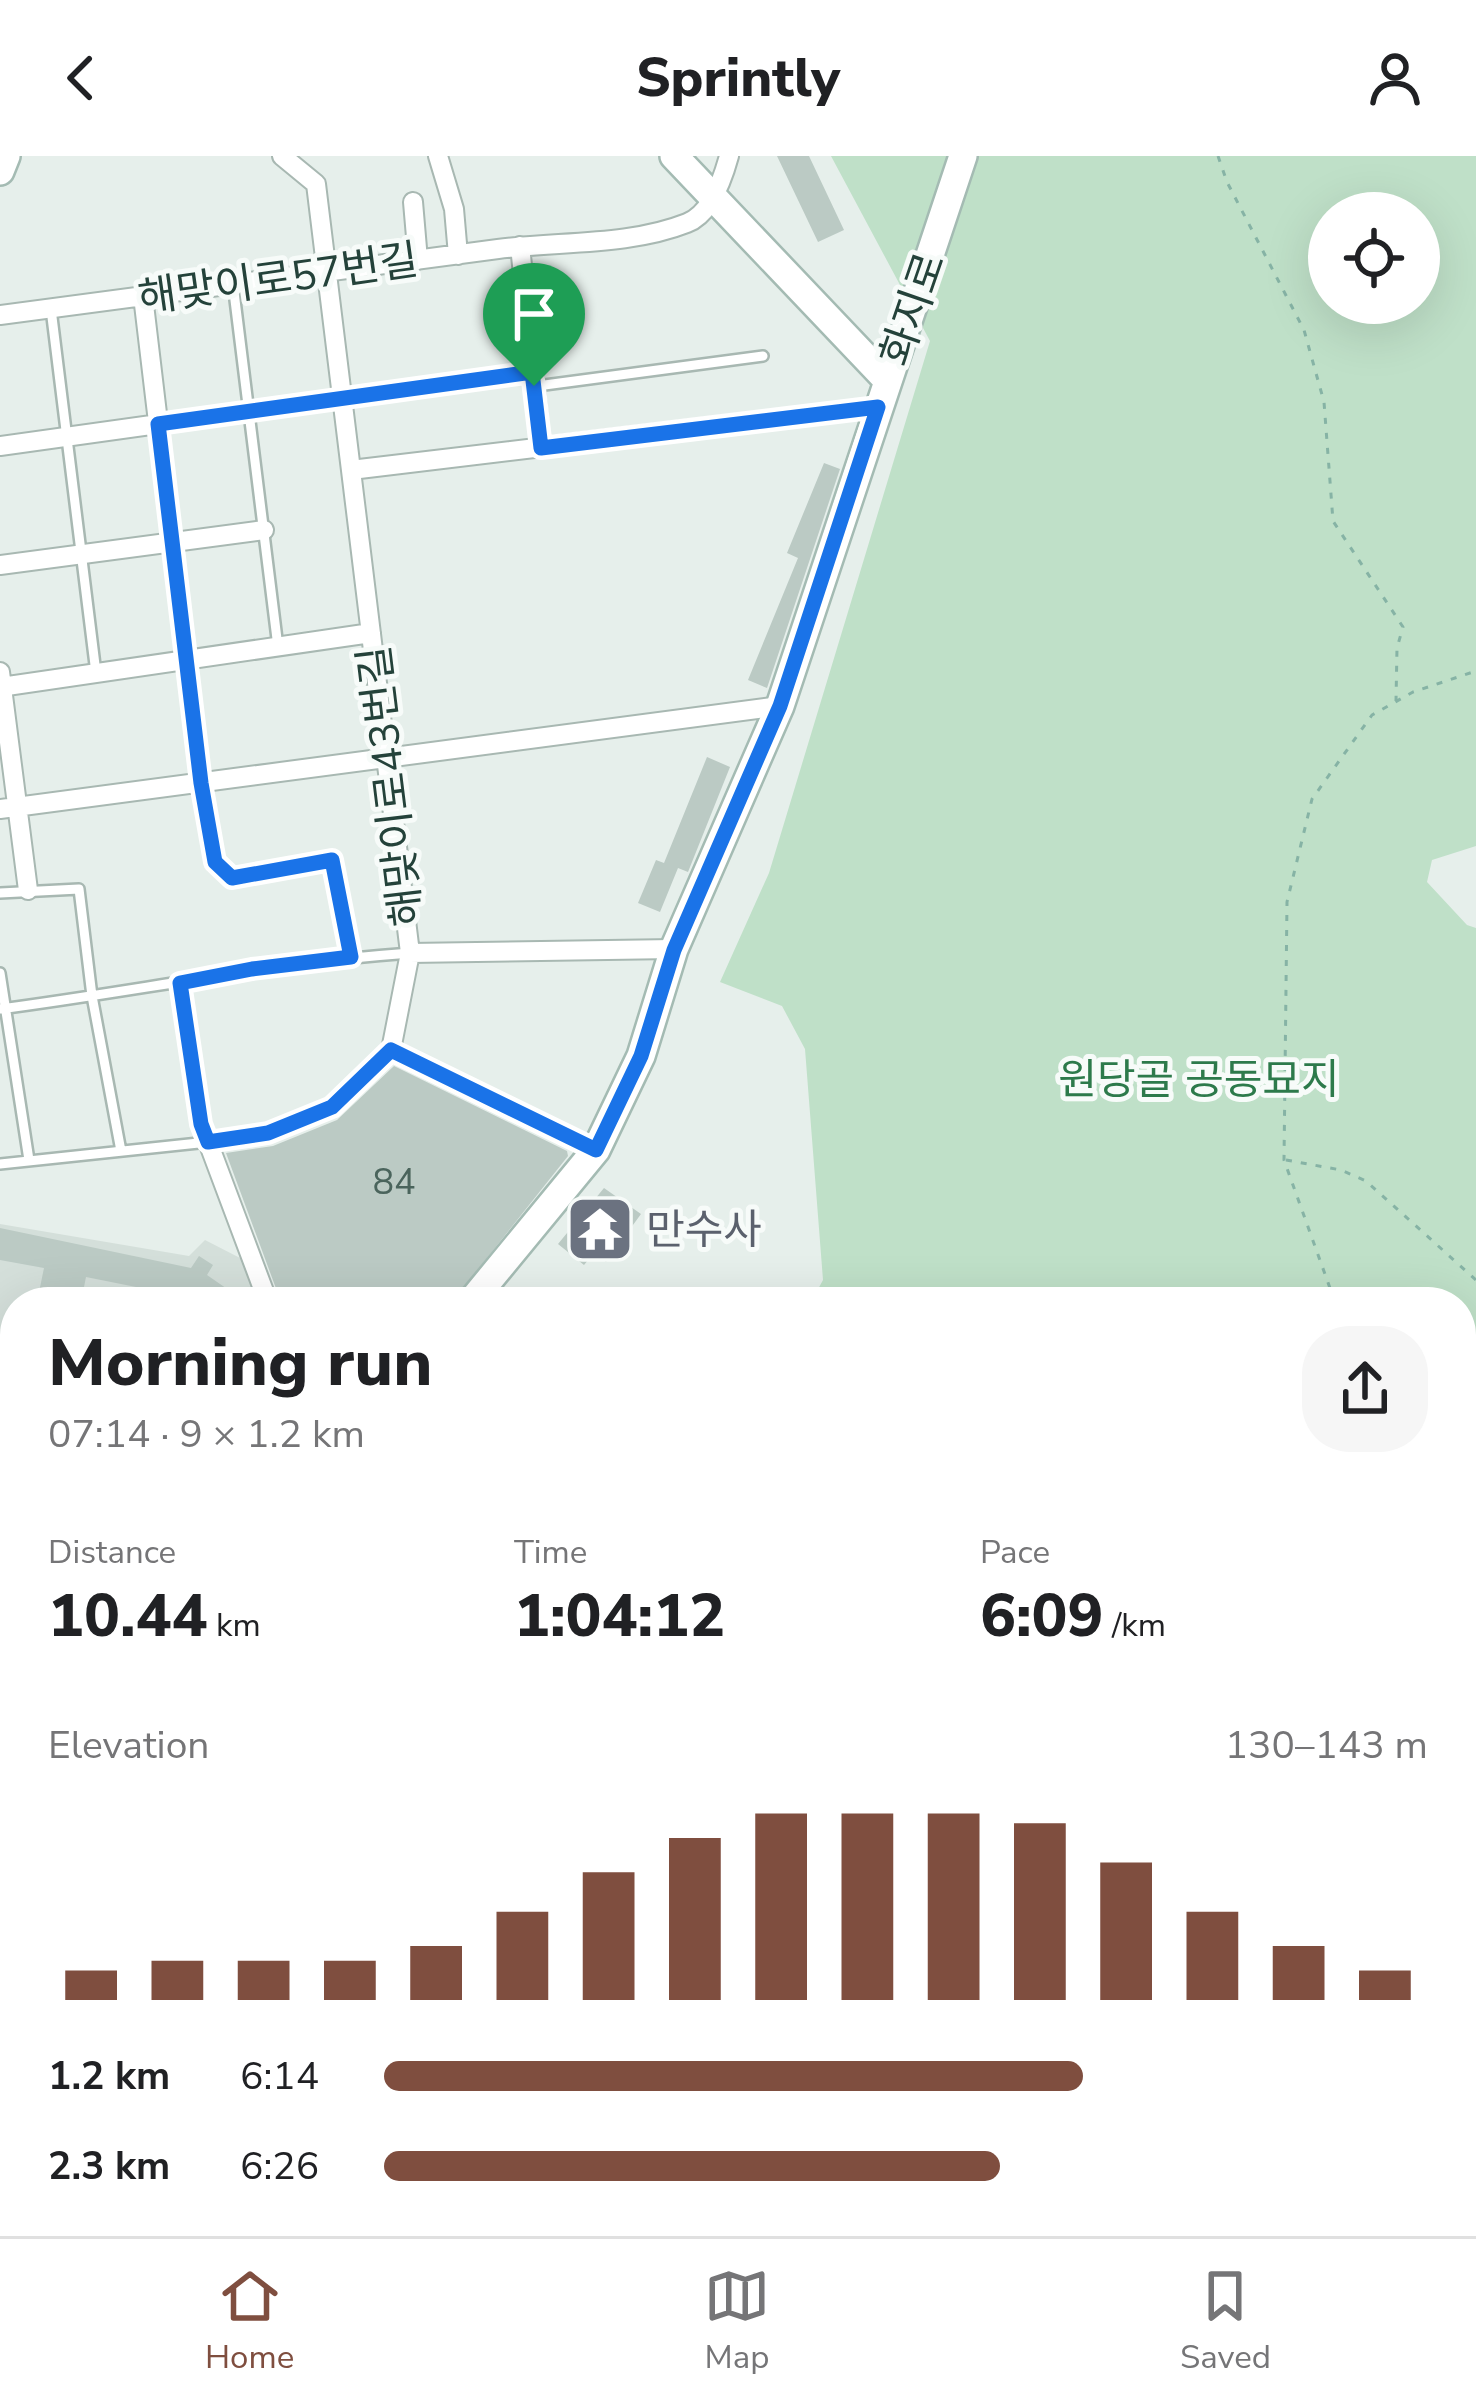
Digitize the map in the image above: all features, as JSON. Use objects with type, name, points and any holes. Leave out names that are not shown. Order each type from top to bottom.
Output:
[{"type":"street","points":[[0,171],[5,156]]},
{"type":"street","points":[[438,156],[454,209],[458,255]]},
{"type":"street","points":[[674,156],[713,194],[883,394]]},
{"type":"street","name":"해맞이로57번길","points":[[0,315],[520,246],[647,234],[692,222],[705,210],[729,156]]},
{"type":"street","name":"화지로","points":[[483,1287],[596,1150],[641,1056],[674,950],[780,706],[963,156]]},
{"type":"street","name":"해맞이로43번길","points":[[290,158],[316,184],[410,953],[391,1050]]},
{"type":"street","points":[[413,202],[418,260]]},
{"type":"street","points":[[520,246],[541,448]]},
{"type":"street","points":[[143,296],[201,783],[215,862],[232,878],[332,860],[351,957]]},
{"type":"street","points":[[0,446],[342,399],[533,379]]},
{"type":"street","points":[[351,470],[541,448],[883,394]]},
{"type":"street","points":[[0,565],[264,530]]},
{"type":"street","points":[[28,890],[9,808],[1,682],[371,633]]},
{"type":"street","points":[[9,808],[780,706]]},
{"type":"street","points":[[410,953],[674,950]]},
{"type":"street","points":[[180,983],[201,1124],[262,1287]]},
{"type":"street","points":[[208,1142],[268,1133],[332,1107],[391,1050],[596,1150]]},
{"type":"lane","points":[[233,284],[278,647]]},
{"type":"lane","points":[[51,308],[96,673]]},
{"type":"lane","points":[[533,379],[763,356]]},
{"type":"lane","points":[[0,893],[79,889],[92,996],[121,1150]]},
{"type":"lane","points":[[3,1009],[252,969],[410,953]]},
{"type":"lane","points":[[0,973],[28,1160]]},
{"type":"lane","points":[[0,1164],[208,1142]]},
{"type":"path","points":[[1218,156],[1304,331],[1324,402],[1333,521],[1403,626],[1397,649],[1396,701]]},
{"type":"path","points":[[1330,1287],[1284,1160],[1287,902],[1312,799],[1372,715],[1476,670]]},
{"type":"path","points":[[1284,1160],[1341,1170],[1366,1180],[1476,1280]]},
{"type":"shaded area","points":[[0,1224],[189,1256],[205,1240],[242,1259],[252,1287],[0,1287]]},
{"type":"green space","name":"원당골 공동묘지","points":[[831,156],[1476,156],[1476,846],[1432,860],[1427,882],[1467,925],[1476,928],[1476,1287],[819,1287],[823,1280],[805,1049],[782,1006],[720,982],[769,873],[930,341]]},
{"type":"building","points":[[777,156],[809,156],[844,230],[818,242]]},
{"type":"building","points":[[824,463],[840,469],[767,688],[748,680],[798,558],[787,553]]},
{"type":"building","points":[[707,757],[730,767],[688,872],[678,868],[660,912],[638,903],[656,860],[664,863]]},
{"type":"building","points":[[394,1066],[567,1151],[568,1156],[464,1287],[275,1287],[226,1153],[273,1146],[337,1120]]},
{"type":"building","name":"만수사","points":[[604,1188],[641,1214],[606,1262],[595,1252],[584,1265],[558,1244]]},
{"type":"building","points":[[0,1228],[191,1268],[199,1256],[213,1265],[207,1275],[224,1287],[136,1287],[86,1277],[84,1287],[40,1287],[44,1268],[0,1260]]},
{"type":"place","name":"만수사","points":[[600,1229]]},
{"type":"route","points":[[532,372],[534,386],[541,448],[878,407],[780,706],[674,950],[641,1056],[596,1150],[391,1050],[332,1107],[268,1133],[208,1142],[201,1124],[180,983],[351,957],[332,860],[232,878],[215,862],[201,783],[158,424],[532,372]]}]
